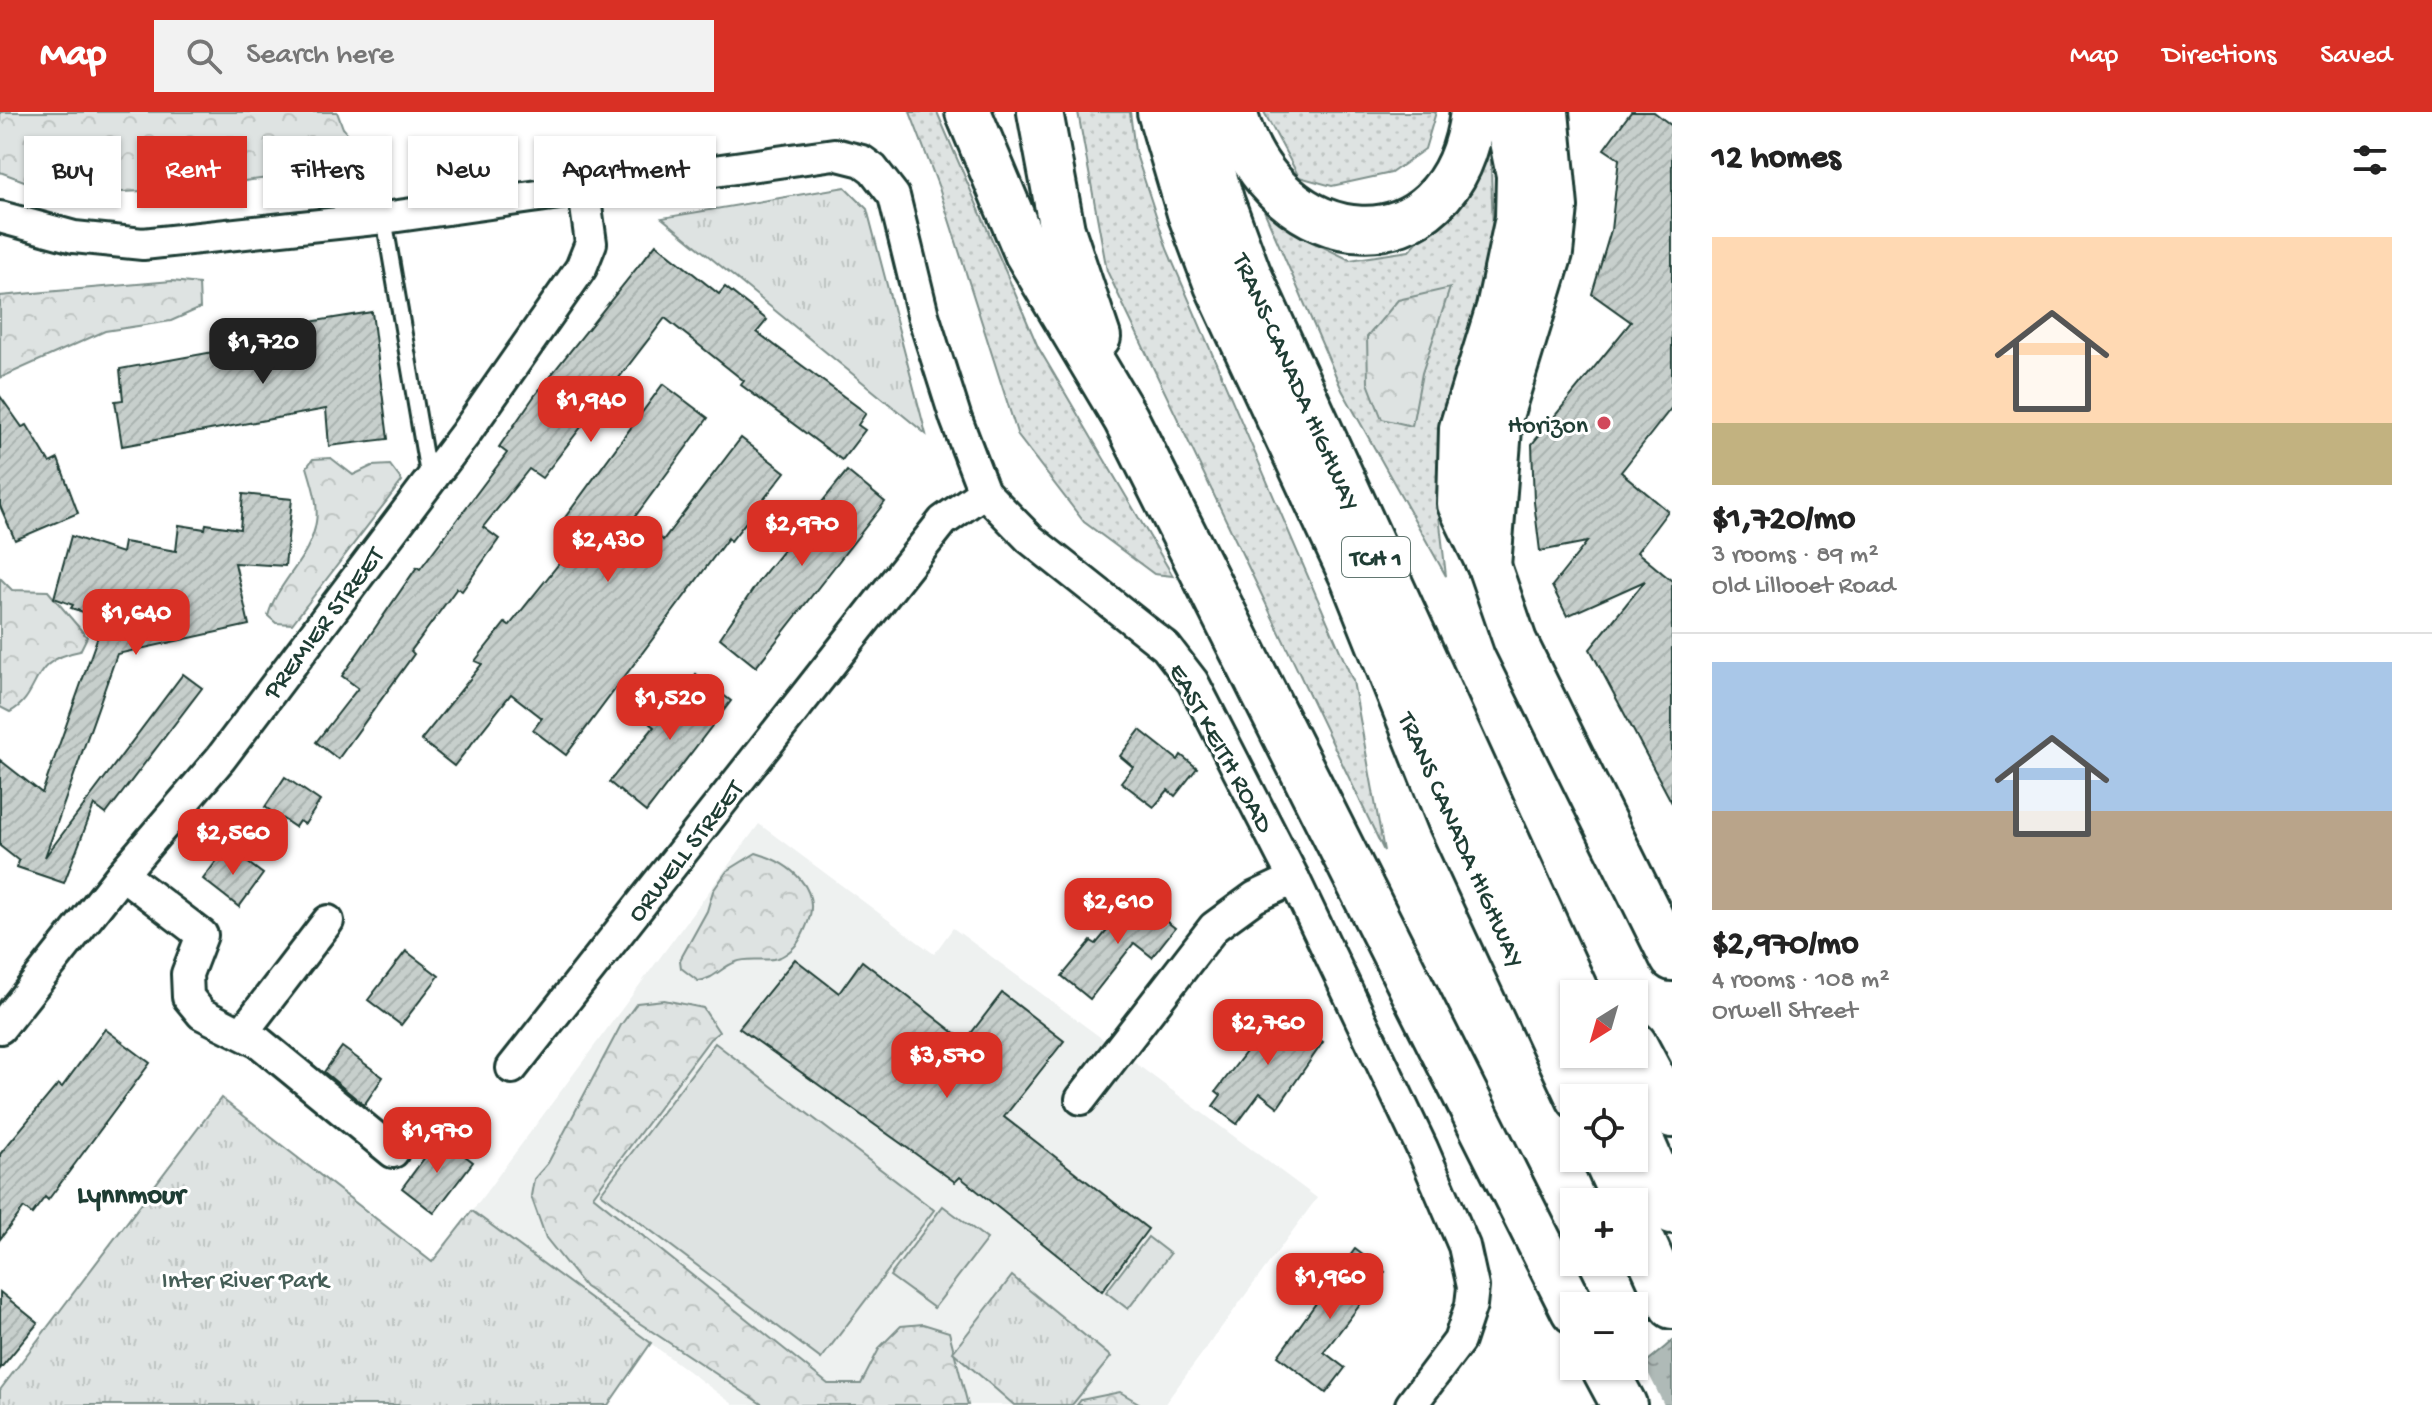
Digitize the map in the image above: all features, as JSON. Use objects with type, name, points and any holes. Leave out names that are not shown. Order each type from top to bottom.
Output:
[{"type":"highway","points":[[968,112],[1027,253],[1126,419],[1564,1292]]},
{"type":"highway","points":[[1040,112],[1062,230],[1126,419]]},
{"type":"highway","name":"TRANS-CANADA HIGHWAY","points":[[1160,112],[1190,213],[1217,285],[1353,578]]},
{"type":"highway","name":"TRANS-CANADA HIGHWAY","points":[[1195,112],[1222,203],[1248,273],[1571,980]]},
{"type":"highway","points":[[1234,112],[1248,151],[1284,199],[1308,216],[1331,226],[1355,229],[1403,221],[1418,214],[1440,195],[1460,161],[1470,134],[1473,112]]},
{"type":"highway","name":"TRANS CANADA HIGHWAY","points":[[1353,578],[1450,820],[1573,1084]]},
{"type":"highway","points":[[1408,628],[1600,980]]},
{"type":"highway","points":[[1647,1068],[1672,1115]]},
{"type":"highway","points":[[1648,1156],[1672,1211]]},
{"type":"highway","points":[[1648,1253],[1672,1306]]},
{"type":"highway","points":[[1611,1380],[1624,1405]]},
{"type":"main road","points":[[1505,112],[1518,175],[1517,218],[1506,277],[1461,428],[1459,504],[1489,566],[1515,641],[1672,959]]},
{"type":"main road","points":[[1489,566],[1501,416],[1551,253],[1556,207],[1547,112]]},
{"type":"street","name":"EAST KEITH ROAD","points":[[716,172],[834,154],[862,161],[873,169],[894,196],[923,315],[956,419],[984,492],[1030,539],[1179,661],[1193,682],[1294,879],[1422,1148],[1464,1246],[1473,1287],[1467,1323],[1459,1341],[1411,1405]]},
{"type":"street","points":[[0,217],[74,237],[143,244],[534,198]]},
{"type":"street","name":"PREMIER STREET","points":[[0,1028],[122,874],[221,758],[429,480],[588,257],[592,229],[587,208]]},
{"type":"street","name":"ORWELL STREET","points":[[512,1068],[943,521],[984,492]]},
{"type":"street","points":[[122,874],[202,935],[187,974],[188,997],[202,1014],[243,1032],[393,1152]]},
{"type":"street","points":[[1081,1099],[1214,927],[1255,897],[1294,879]]},
{"type":"street","points":[[243,1032],[328,921]]},
{"type":"lane","points":[[384,218],[429,480]]},
{"type":"shaded area","points":[[759,824],[934,954],[953,928],[1317,1198],[1164,1405],[734,1405],[472,1211]]},
{"type":"green space","points":[[0,112],[337,112],[350,136],[263,136],[263,179],[247,181],[247,136],[137,136],[137,191],[121,192],[121,136],[24,136],[24,181],[0,172]]},
{"type":"green space","points":[[910,112],[937,112],[1038,347],[1173,576],[1154,574],[1084,522],[1018,436],[939,188]]},
{"type":"green space","points":[[1078,112],[1130,112],[1135,151],[1167,249],[1353,681],[1384,851],[1107,271]]},
{"type":"green space","points":[[1264,112],[1436,112],[1425,149],[1391,173],[1332,186],[1299,177]]},
{"type":"green space","points":[[1490,137],[1493,232],[1482,292],[1444,438],[1437,498],[1446,576],[1342,390],[1256,192],[1300,236],[1350,260],[1409,251],[1444,212],[1476,151]]},
{"type":"green space","points":[[845,187],[867,209],[926,434],[662,218]]},
{"type":"green space","points":[[172,281],[199,284],[200,308],[171,321],[105,331],[0,378],[0,296]]},
{"type":"green space","points":[[1450,288],[1422,373],[1412,426],[1382,419],[1368,383],[1367,337],[1398,300]]},
{"type":"green space","points":[[331,458],[353,475],[372,466],[390,465],[402,481],[292,624],[276,623],[268,616],[272,604],[308,547],[316,522],[316,501],[307,467],[313,459]]},
{"type":"green space","points":[[0,578],[12,590],[48,591],[87,637],[80,651],[51,662],[20,705],[10,712],[0,707]]},
{"type":"green space","points":[[756,853],[781,863],[807,890],[811,901],[804,931],[795,946],[779,958],[742,960],[698,981],[681,968],[680,960],[707,911],[713,891],[727,871]]},
{"type":"green space","points":[[664,1000],[703,1008],[719,1032],[710,1039],[593,1196],[828,1384],[861,1384],[880,1347],[901,1326],[923,1324],[949,1332],[968,1405],[763,1405],[585,1287],[546,1238],[531,1196],[534,1179],[548,1163],[621,1025],[637,1003]]},
{"type":"green space","points":[[715,1043],[934,1210],[821,1359],[601,1193]]},
{"type":"green space","name":"Inter River Park","points":[[221,1098],[432,1262],[472,1211],[651,1343],[608,1405],[0,1405],[0,1390]]},
{"type":"green space","points":[[943,1206],[987,1239],[934,1308],[890,1276]]},
{"type":"green space","points":[[1148,1237],[1170,1254],[1128,1309],[1106,1292]]},
{"type":"green space","points":[[1012,1276],[1111,1357],[1072,1405],[1014,1405],[953,1352]]},
{"type":"green space","points":[[1120,1392],[1142,1405],[1077,1405],[1081,1400]]},
{"type":"water","points":[[1672,1341],[1672,1405],[1594,1405],[1625,1380],[1648,1380],[1648,1361]]},
{"type":"pier","points":[[1648,1372],[1664,1405],[1590,1405],[1618,1380],[1648,1380]]},
{"type":"building","points":[[1631,112],[1654,112],[1672,126],[1672,407],[1621,472],[1668,511],[1637,552],[1672,581],[1672,803],[1590,649],[1645,581],[1567,616],[1552,586],[1587,542],[1540,551],[1534,502],[1532,444],[1631,322],[1592,294],[1611,230],[1619,159],[1604,149]]},
{"type":"building","points":[[656,244],[719,294],[725,287],[767,320],[757,332],[866,413],[858,425],[865,430],[842,460],[741,385],[744,381],[665,318],[542,478],[529,469],[483,527],[499,539],[462,591],[457,588],[411,651],[414,654],[338,759],[316,742],[358,688],[342,676],[417,567],[420,569],[507,453],[499,447],[535,395]]},
{"type":"building","points":[[372,312],[388,439],[329,446],[326,409],[122,446],[115,401],[123,400],[120,369],[311,334],[309,322]]},
{"type":"building","points":[[663,384],[708,418],[634,518],[663,540],[741,438],[785,472],[731,541],[728,538],[566,755],[533,730],[542,718],[511,694],[454,766],[421,740],[482,664],[475,661],[505,623],[509,626],[577,541],[558,527]]},
{"type":"building","points":[[0,396],[22,427],[27,425],[50,463],[58,459],[78,513],[15,540],[0,506]]},
{"type":"building","points":[[847,471],[885,502],[756,667],[720,638],[760,579]]},
{"type":"building","points":[[243,494],[292,499],[285,566],[235,563],[249,625],[117,654],[45,857],[183,674],[202,688],[106,814],[94,805],[64,883],[17,867],[19,861],[0,846],[0,760],[42,793],[104,619],[71,608],[73,605],[54,598],[71,536],[122,553],[124,542],[176,551],[179,525],[205,529],[206,524],[240,529]]},
{"type":"building","points":[[696,674],[731,701],[646,812],[609,782],[654,727],[650,724],[675,692],[680,696]]},
{"type":"building","points":[[1140,730],[1178,760],[1181,755],[1197,768],[1175,796],[1168,790],[1154,807],[1121,782],[1133,767],[1120,756]]},
{"type":"building","points":[[285,777],[320,801],[305,824],[299,821],[295,827],[265,807]]},
{"type":"building","points":[[227,847],[263,874],[239,907],[203,879]]},
{"type":"building","points":[[1135,897],[1175,928],[1152,957],[1134,943],[1090,999],[1062,976],[1091,941],[1096,944]]},
{"type":"building","points":[[406,951],[439,976],[401,1025],[368,1000]]},
{"type":"building","points":[[795,959],[839,993],[862,961],[965,1041],[1002,993],[1064,1041],[1004,1117],[1148,1229],[1102,1291],[960,1177],[955,1182],[739,1028]]},
{"type":"building","points":[[1279,1009],[1323,1042],[1278,1107],[1260,1093],[1237,1124],[1213,1106],[1221,1095],[1216,1091]]},
{"type":"building","points":[[105,1029],[150,1063],[48,1200],[45,1197],[32,1214],[24,1208],[0,1239],[0,1154],[58,1084],[62,1087]]},
{"type":"building","points":[[342,1047],[383,1077],[364,1105],[324,1072]]},
{"type":"building","points":[[440,1137],[473,1162],[434,1213],[402,1188]]},
{"type":"building","points":[[1355,1249],[1385,1272],[1324,1352],[1345,1368],[1326,1393],[1278,1356]]},
{"type":"building","points":[[0,1292],[38,1323],[0,1369]]},
{"type":"place","name":"Horizon","points":[[1604,423]]},
{"type":"district","name":"Lynnmour","points":[[131,1192]]}]
